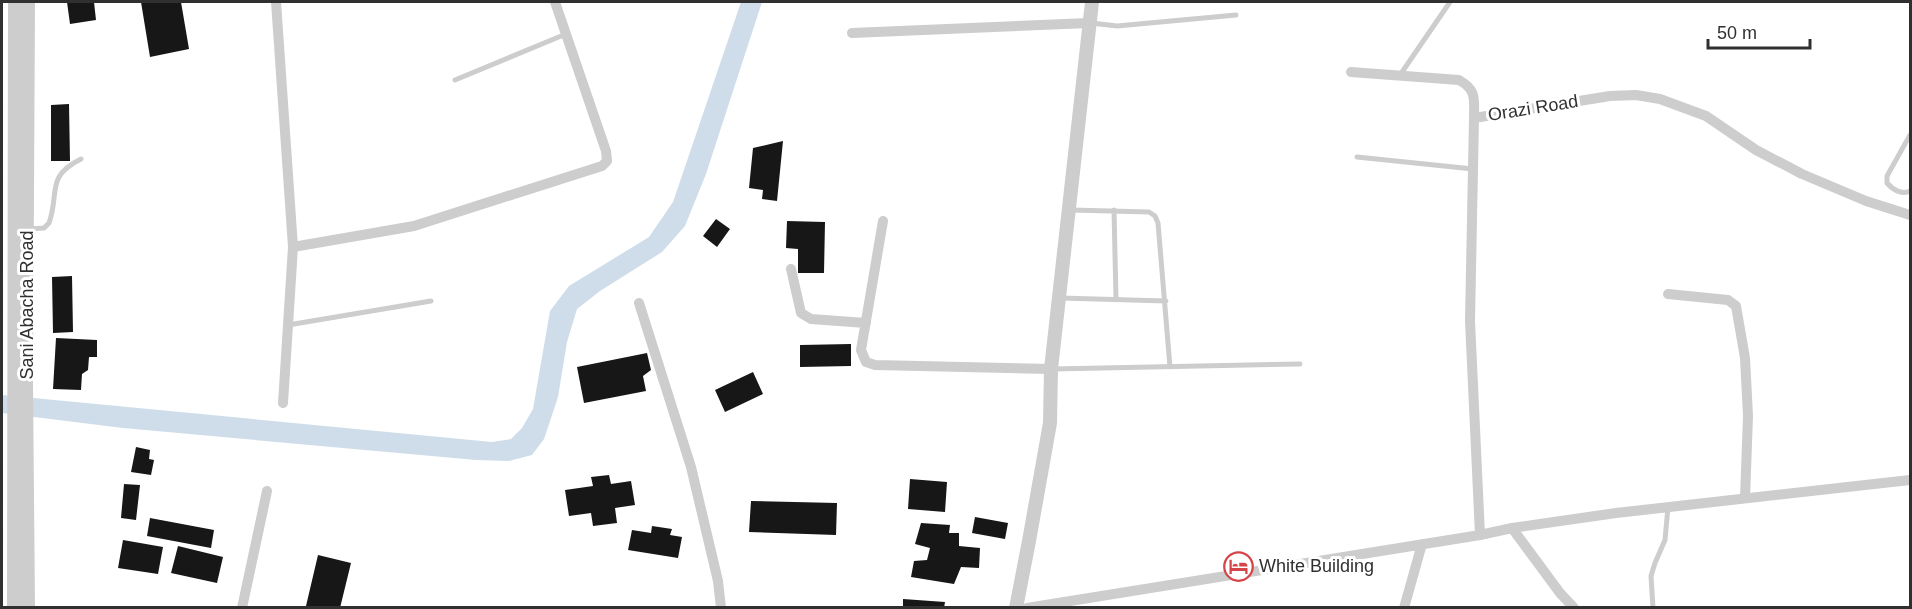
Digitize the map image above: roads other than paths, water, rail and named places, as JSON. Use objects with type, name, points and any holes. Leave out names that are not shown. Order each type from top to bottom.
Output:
[{"type":"street","name":"Sani Abacha Road","points":[[15,2],[20,384]]},
{"type":"street","name":"Sani Abacha Road","points":[[14,608],[27,229],[28,2]]},
{"type":"street","points":[[276,2],[293,247],[284,403]]},
{"type":"street","points":[[293,247],[414,226],[602,166],[607,161],[606,151],[555,2]]},
{"type":"street","points":[[1016,608],[1050,423],[1051,369],[1092,2]]},
{"type":"street","points":[[852,33],[1089,23]]},
{"type":"street","points":[[1351,72],[1459,80],[1469,86],[1474,98],[1474,118]]},
{"type":"street","name":"Orazi Road","points":[[1480,535],[1470,321],[1474,118],[1610,96],[1636,95],[1660,99],[1706,116],[1756,150],[1802,174],[1866,201],[1911,215]]},
{"type":"street","points":[[883,221],[861,350],[866,362],[875,365],[1051,369]]},
{"type":"street","points":[[791,269],[801,313],[811,319],[866,324]]},
{"type":"street","points":[[1668,294],[1728,300],[1736,306],[1745,358],[1748,416],[1745,498]]},
{"type":"street","points":[[639,303],[691,467],[718,581],[721,608]]},
{"type":"street","name":"Sani Abacha Road","points":[[19,438],[28,608]]},
{"type":"street","points":[[1027,608],[1512,528],[1668,507],[1911,480]]},
{"type":"street","points":[[242,608],[267,491]]},
{"type":"street","points":[[1512,528],[1574,608]]},
{"type":"street","points":[[1404,608],[1422,544]]},
{"type":"lane","points":[[1400,76],[1450,2]]},
{"type":"lane","points":[[1089,23],[1117,26],[1236,15]]},
{"type":"lane","points":[[455,80],[566,34]]},
{"type":"lane","points":[[1911,135],[1887,176],[1887,183],[1892,188],[1902,192],[1911,191]]},
{"type":"lane","points":[[1357,157],[1473,169]]},
{"type":"lane","points":[[27,229],[44,228],[49,223],[57,180],[68,166],[81,159]]},
{"type":"lane","points":[[1069,210],[1149,212],[1155,216],[1158,223],[1166,301],[1170,367]]},
{"type":"lane","points":[[1114,210],[1116,299]]},
{"type":"lane","points":[[1059,298],[1166,301]]},
{"type":"lane","points":[[288,325],[431,300]]},
{"type":"lane","points":[[1051,369],[1300,364]]},
{"type":"lane","points":[[1653,608],[1651,576],[1665,540],[1668,507]]},
{"type":"water","points":[[741,2],[762,2],[706,174],[685,226],[662,252],[600,291],[577,309],[567,342],[558,397],[544,439],[532,455],[509,461],[476,460],[123,428],[2,413],[2,395],[492,442],[511,439],[522,428],[533,409],[550,311],[569,286],[649,237],[673,202]]},
{"type":"place","name":"White Building","points":[[1238,566]]}]
